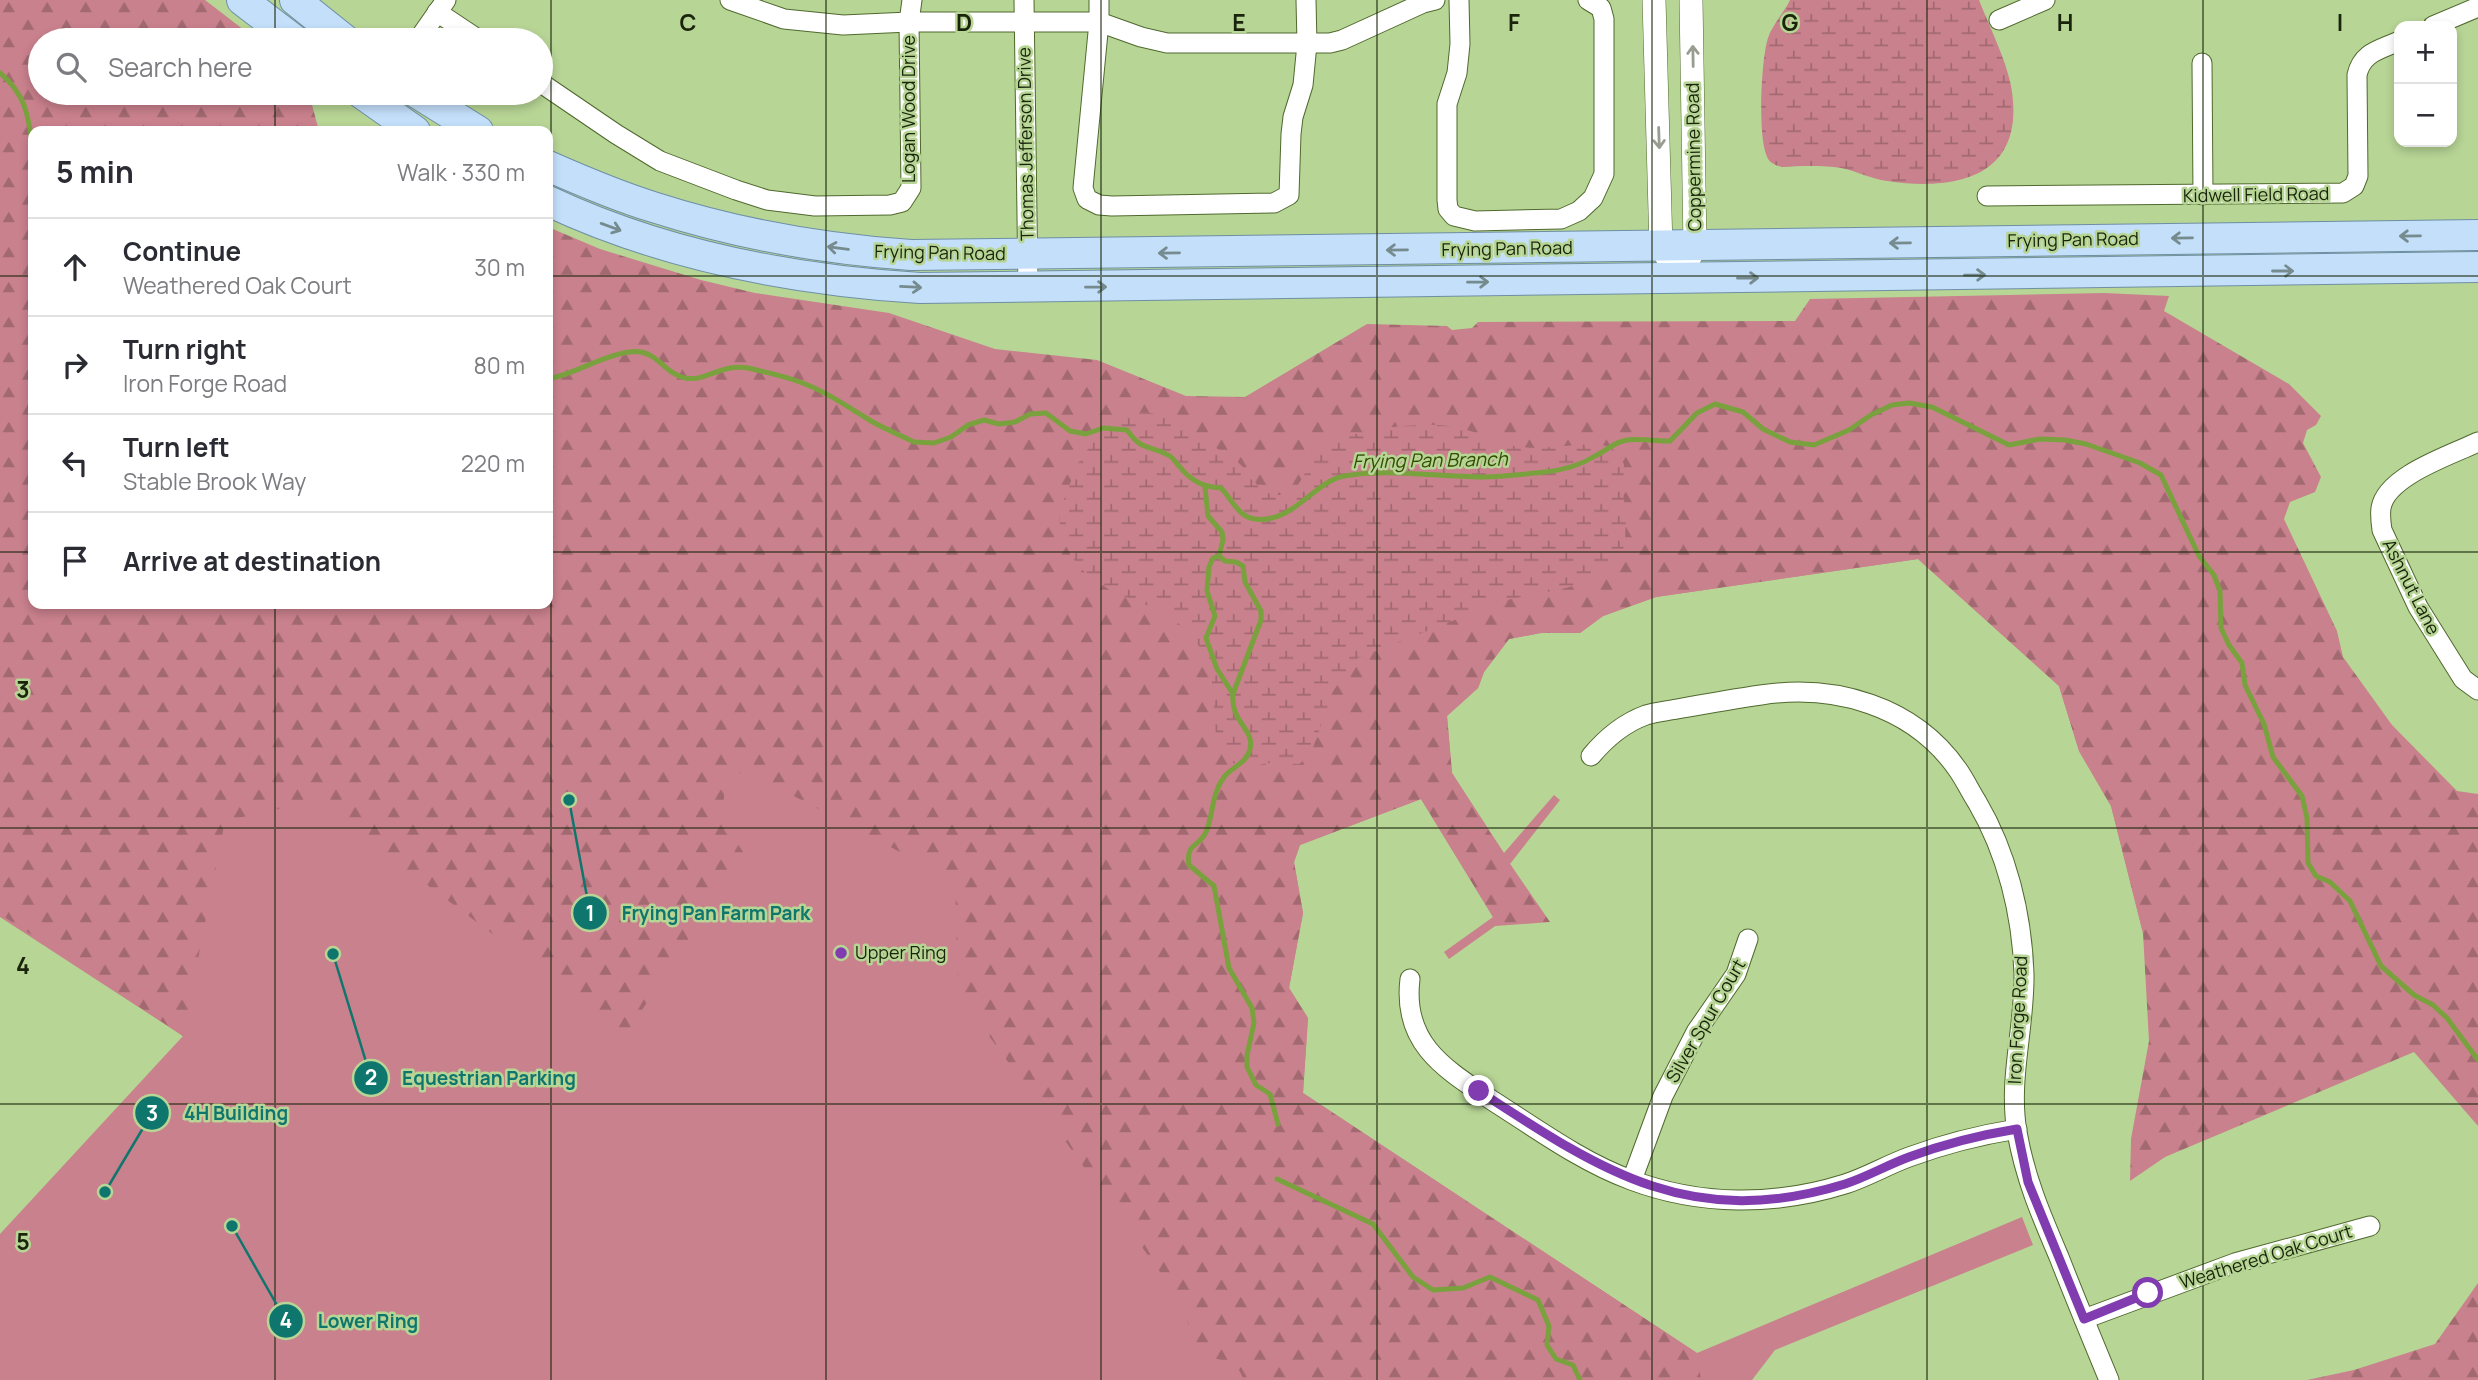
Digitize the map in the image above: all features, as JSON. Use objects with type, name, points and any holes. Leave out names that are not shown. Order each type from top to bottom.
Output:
[{"type":"main road","points":[[242,0],[278,28]]},
{"type":"main road","points":[[295,0],[330,28]]},
{"type":"main road","points":[[383,105],[409,126]]},
{"type":"main road","points":[[436,105],[470,126]]},
{"type":"main road","name":"Frying Pan Road","points":[[553,168],[652,207],[722,227],[776,239],[865,252],[911,255],[2478,235]]},
{"type":"main road","name":"Frying Pan Road","points":[[553,203],[683,251],[839,282],[920,288],[2478,267]]},
{"type":"street","name":"Logan Wood Drive","points":[[553,91],[660,161],[767,200],[815,206],[890,205],[902,202],[911,188],[909,22],[912,0]]},
{"type":"street","name":"Thomas Jefferson Drive","points":[[1024,0],[1028,288]]},
{"type":"street","points":[[1099,0],[1083,188],[1087,199],[1099,205],[1274,203],[1289,195],[1293,117],[1303,85],[1307,44],[1306,0]]},
{"type":"street","points":[[738,2],[784,19],[843,25],[909,22],[1099,22],[1167,43],[1307,44],[1342,40],[1423,3],[1436,0]]},
{"type":"street","points":[[1452,0],[1476,0]]},
{"type":"street","points":[[1459,0],[1461,44],[1457,73],[1447,104],[1447,200],[1448,209],[1454,216],[1475,221],[1561,219],[1579,211],[1593,198],[1604,174],[1604,19],[1601,8],[1588,0]]},
{"type":"street","name":"Coppermine Road","points":[[1654,0],[1661,247],[1680,279]]},
{"type":"street","name":"Coppermine Road","points":[[1680,279],[1695,246],[1691,0]]},
{"type":"street","points":[[1999,20],[2045,0]]},
{"type":"street","points":[[426,28],[442,6],[466,28]]},
{"type":"street","points":[[2445,21],[2478,6]]},
{"type":"street","name":"Kidwell Field Road","points":[[1987,195],[2343,193],[2354,186],[2358,176],[2357,75],[2360,63],[2369,55],[2394,43]]},
{"type":"street","points":[[2202,63],[2203,195]]},
{"type":"street","name":"Ashnut Lane","points":[[2478,442],[2400,480],[2381,505],[2382,530],[2418,607],[2463,679],[2478,690]]},
{"type":"street","name":"Iron Forge Road","points":[[1591,756],[1616,731],[1646,715],[1788,691],[1832,693],[1864,701],[1896,715],[1933,742],[1957,768],[1986,817],[2004,860],[2016,904],[2024,974],[2014,1084],[2017,1129],[2028,1182],[2109,1380]]},
{"type":"street","name":"Silver Spur Court","points":[[1632,1180],[1663,1096],[1696,1032],[1736,974],[1748,939]]},
{"type":"street","points":[[1409,979],[1407,998],[1416,1032],[1425,1046],[1452,1073],[1557,1142],[1632,1180],[1673,1193],[1709,1199],[1755,1200],[1792,1197],[1847,1183],[1909,1157],[1981,1135],[2017,1129]]},
{"type":"street","name":"Weathered Oak Court","points":[[2084,1319],[2235,1263],[2370,1226]]},
{"type":"green space","points":[[0,0],[205,0],[241,28],[28,28],[28,105],[312,105],[318,126],[28,126],[28,609],[553,609],[553,229],[600,249],[701,280],[755,293],[889,313],[995,349],[1097,360],[1186,396],[1245,397],[1367,324],[1447,326],[1452,330],[1472,328],[1478,322],[1795,321],[1810,299],[2104,293],[2169,296],[2164,311],[2289,384],[2321,416],[2316,425],[2307,430],[2303,443],[2321,477],[2315,492],[2290,502],[2284,519],[2337,631],[2343,657],[2392,725],[2457,791],[2478,794],[2478,1126],[2414,1052],[2165,1157],[2130,1181],[2131,1139],[2149,1041],[2143,933],[2111,806],[2079,751],[2059,686],[1918,559],[1656,597],[1603,616],[1580,633],[1541,633],[1509,639],[1484,672],[1478,688],[1447,716],[1452,773],[1550,922],[1495,926],[1493,917],[1421,799],[1300,845],[1294,862],[1303,913],[1289,988],[1308,1018],[1303,1093],[1697,1353],[1701,1380],[1244,1380],[1236,1364],[1206,1356],[1192,1336],[1181,1301],[958,993],[955,881],[748,772],[726,775],[722,820],[745,855],[626,1034],[315,801],[225,821],[183,1036],[0,914]]},
{"type":"green space","points":[[1790,0],[1979,0],[2011,86],[2013,116],[2009,140],[1998,158],[1982,171],[1963,179],[1914,184],[1875,179],[1841,168],[1782,167],[1772,163],[1766,154],[1762,130],[1764,62],[1770,33]]},
{"type":"green space","points":[[0,220],[28,546],[28,609],[553,609],[553,604],[1319,532],[2095,464],[2143,933],[2111,806],[2079,751],[2059,686],[1918,559],[1656,597],[1603,616],[1580,633],[1541,633],[1509,639],[1484,672],[1478,688],[1447,716],[1452,773],[1504,853],[1554,795],[1560,800],[1510,864],[1543,913],[1498,924],[1449,959],[1444,952],[1493,917],[1421,799],[1300,845],[1294,862],[1303,913],[1289,988],[1308,1018],[1303,1093],[1697,1353],[2022,1217],[2033,1245],[1775,1350],[1752,1380],[0,1380],[0,1234],[183,1036],[0,917]]},
{"type":"green space","points":[[1140,412],[1163,415],[1185,425],[1237,462],[1264,491],[1276,495],[1284,495],[1295,488],[1314,457],[1328,444],[1345,437],[1385,428],[1443,425],[1521,447],[1611,447],[1624,464],[1625,544],[1616,566],[1594,580],[1487,604],[1460,618],[1358,658],[1333,691],[1310,756],[1299,764],[1268,763],[1245,768],[1231,762],[1216,736],[1211,670],[1202,650],[1186,630],[1168,614],[1111,591],[1082,570],[1071,556],[1061,535],[1059,512],[1078,463],[1103,428],[1118,417]]},
{"type":"green space","points":[[2478,1283],[2478,1380],[2307,1380],[2354,1370],[2435,1344]]},
{"type":"waterway","name":"Frying Pan Branch","points":[[0,73],[21,98],[29,126]]},
{"type":"waterway","name":"Frying Pan Branch","points":[[553,378],[629,352],[647,354],[685,378],[693,379],[730,368],[748,368],[809,386],[914,442],[934,443],[951,437],[968,425],[984,420],[999,424],[1015,422],[1030,414],[1046,413],[1070,431],[1086,434],[1103,428],[1127,430],[1141,445],[1171,457],[1193,479],[1203,485],[1221,488],[1244,515],[1255,519],[1281,515],[1322,486],[1344,476],[1395,473],[1490,477],[1565,469],[1623,441],[1670,441],[1697,413],[1715,404],[1743,412],[1763,429],[1790,442],[1814,445],[1849,430],[1892,405],[1909,403],[1932,407],[2009,445],[2040,439],[2065,440],[2086,444],[2140,463],[2161,475],[2199,556],[2214,575],[2220,591],[2221,628],[2242,663],[2245,685],[2264,724],[2273,757],[2302,796],[2307,818],[2308,863],[2316,876],[2330,882],[2350,901],[2381,966],[2414,995],[2433,1005],[2447,1018],[2478,1060]]},
{"type":"waterway","points":[[1205,487],[1208,516],[1222,532],[1223,540],[1219,556],[1213,558],[1209,567],[1207,591],[1215,616],[1206,638],[1217,669],[1233,694]]},
{"type":"waterway","points":[[1219,556],[1225,561],[1243,566],[1245,582],[1261,611],[1261,620],[1233,694],[1235,712],[1251,742],[1246,758],[1227,774],[1220,784],[1205,834],[1191,849],[1188,858],[1189,865],[1214,886],[1229,968],[1252,1008],[1254,1023],[1247,1067],[1256,1085],[1270,1094],[1278,1124]]},
{"type":"waterway","points":[[1277,1179],[1373,1224],[1413,1277],[1433,1290],[1463,1288],[1490,1277],[1538,1300],[1549,1326],[1547,1345],[1556,1359],[1573,1365],[1580,1380]]},
{"type":"place","name":"Frying Pan Farm Park","points":[[569,800]]},
{"type":"place","name":"Upper Ring","points":[[841,953]]},
{"type":"place","name":"Equestrian Parking","points":[[333,954]]},
{"type":"place","name":"4H Building","points":[[105,1192]]},
{"type":"place","name":"Lower Ring","points":[[232,1226]]},
{"type":"route","points":[[1479,1091],[1557,1142],[1608,1170],[1673,1193],[1709,1199],[1755,1200],[1792,1197],[1847,1183],[1909,1157],[1981,1135],[2017,1129],[2028,1182],[2084,1319],[2148,1293]]}]
